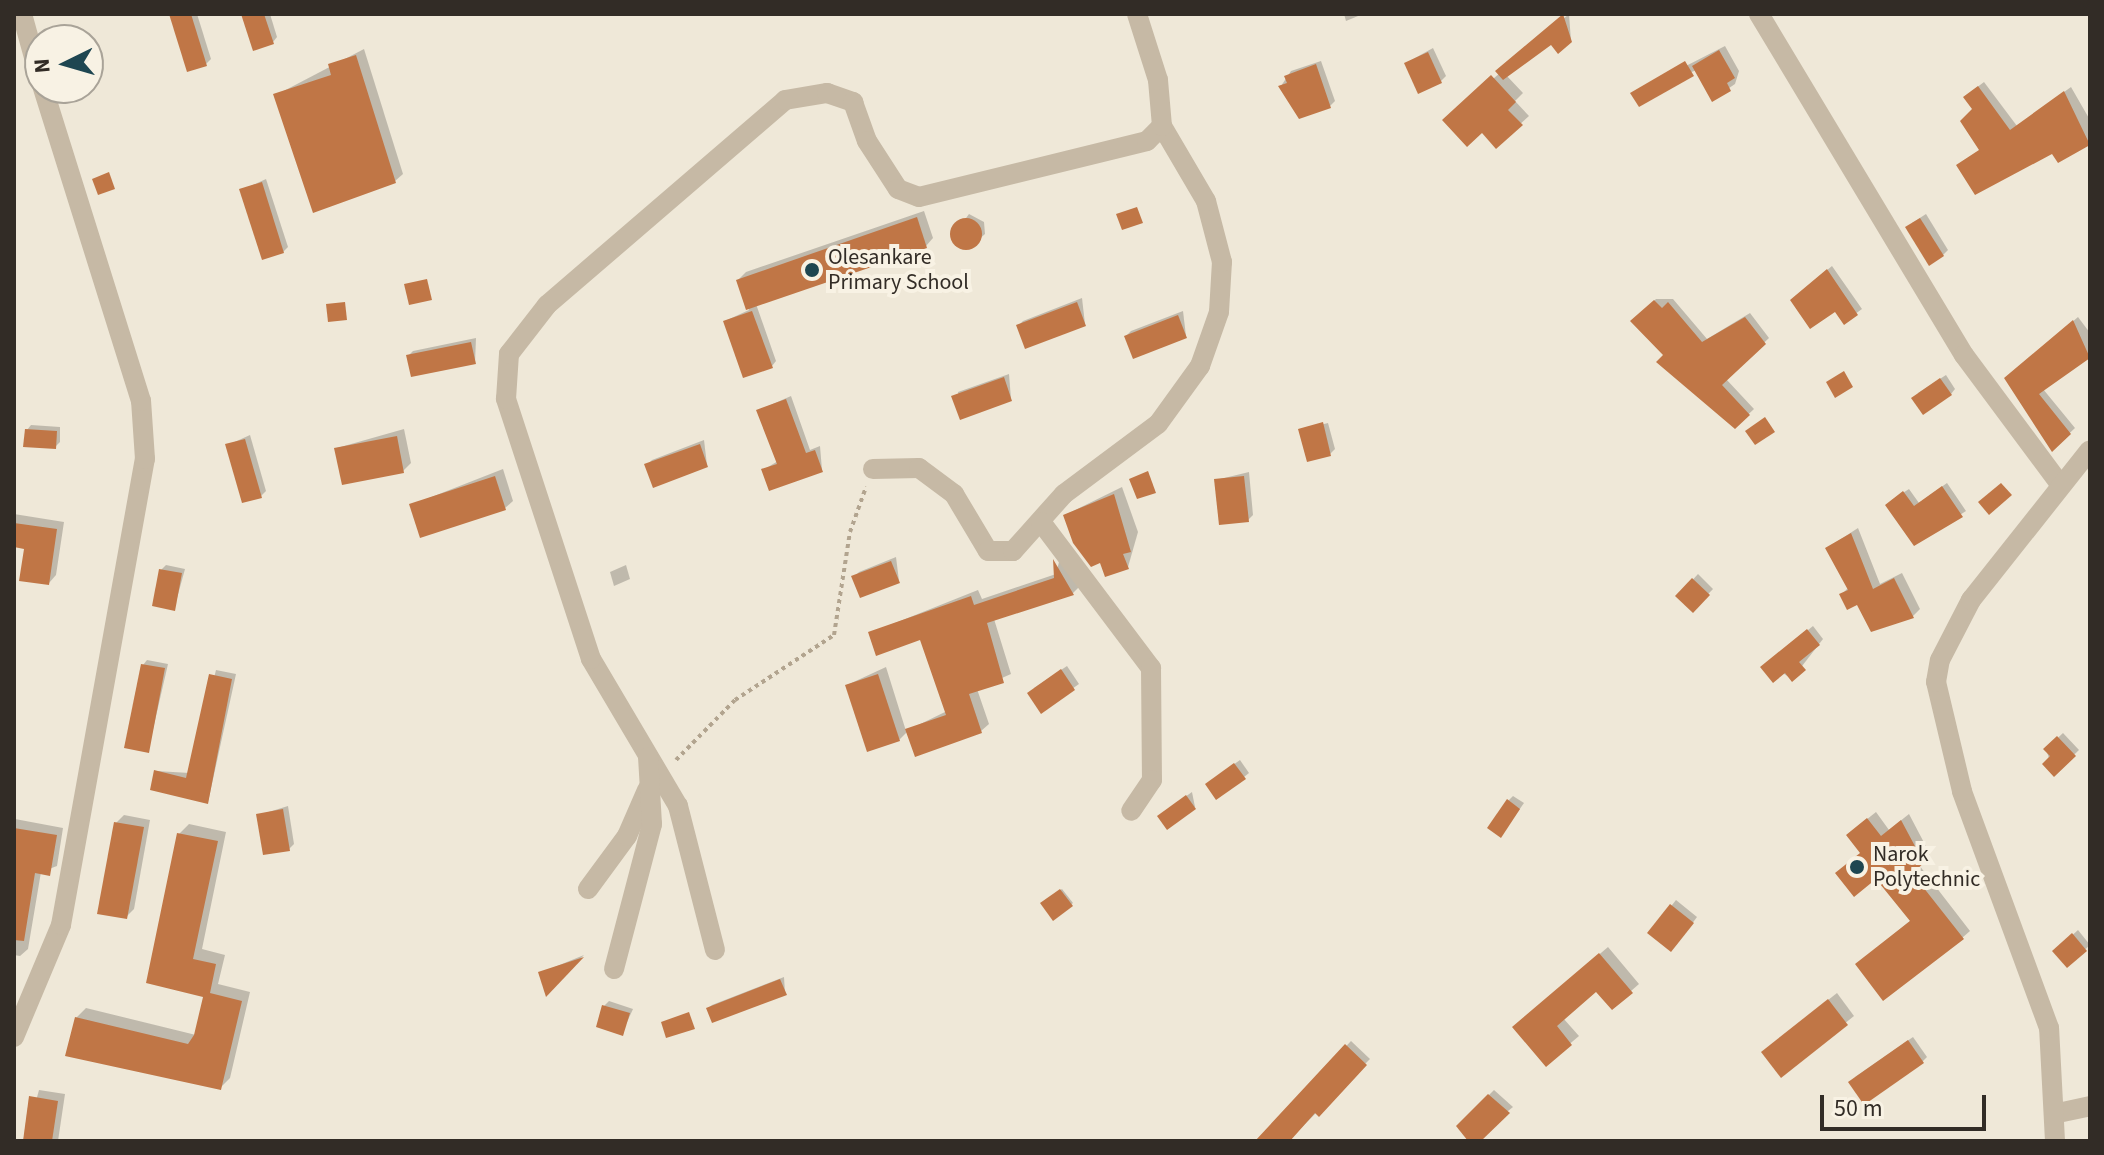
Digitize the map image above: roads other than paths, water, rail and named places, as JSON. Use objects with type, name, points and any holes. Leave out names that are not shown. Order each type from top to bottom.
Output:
[{"type":"street","points":[[873,469],[919,468],[954,494],[988,551],[1013,551],[1064,494],[1158,424],[1200,366],[1219,312],[1222,262],[1206,201],[1162,126],[1158,80],[1137,14]]},
{"type":"street","points":[[1759,14],[1964,355],[2059,483]]},
{"type":"street","points":[[715,950],[647,749],[591,659],[510,413],[509,354],[523,330],[693,187],[741,131],[785,100],[827,93],[853,102],[867,141],[898,189],[919,197],[1117,152],[1162,126]]},
{"type":"street","points":[[14,1037],[61,925],[145,459],[141,401],[48,104]]},
{"type":"street","points":[[2055,1141],[2058,1113],[2038,991],[1962,791],[1936,682],[1940,660],[1971,600],[2059,483],[2090,450]]},
{"type":"street","points":[[1041,522],[1151,668],[1152,780],[1131,811]]},
{"type":"street","points":[[588,889],[627,836],[657,784]]},
{"type":"street","points":[[614,969],[652,824],[657,784]]},
{"type":"street","points":[[2058,1113],[2090,1106]]},
{"type":"place","name":"Olesankare Primary School","points":[[812,270]]},
{"type":"place","name":"Narok Polytechnic","points":[[1857,867]]}]
